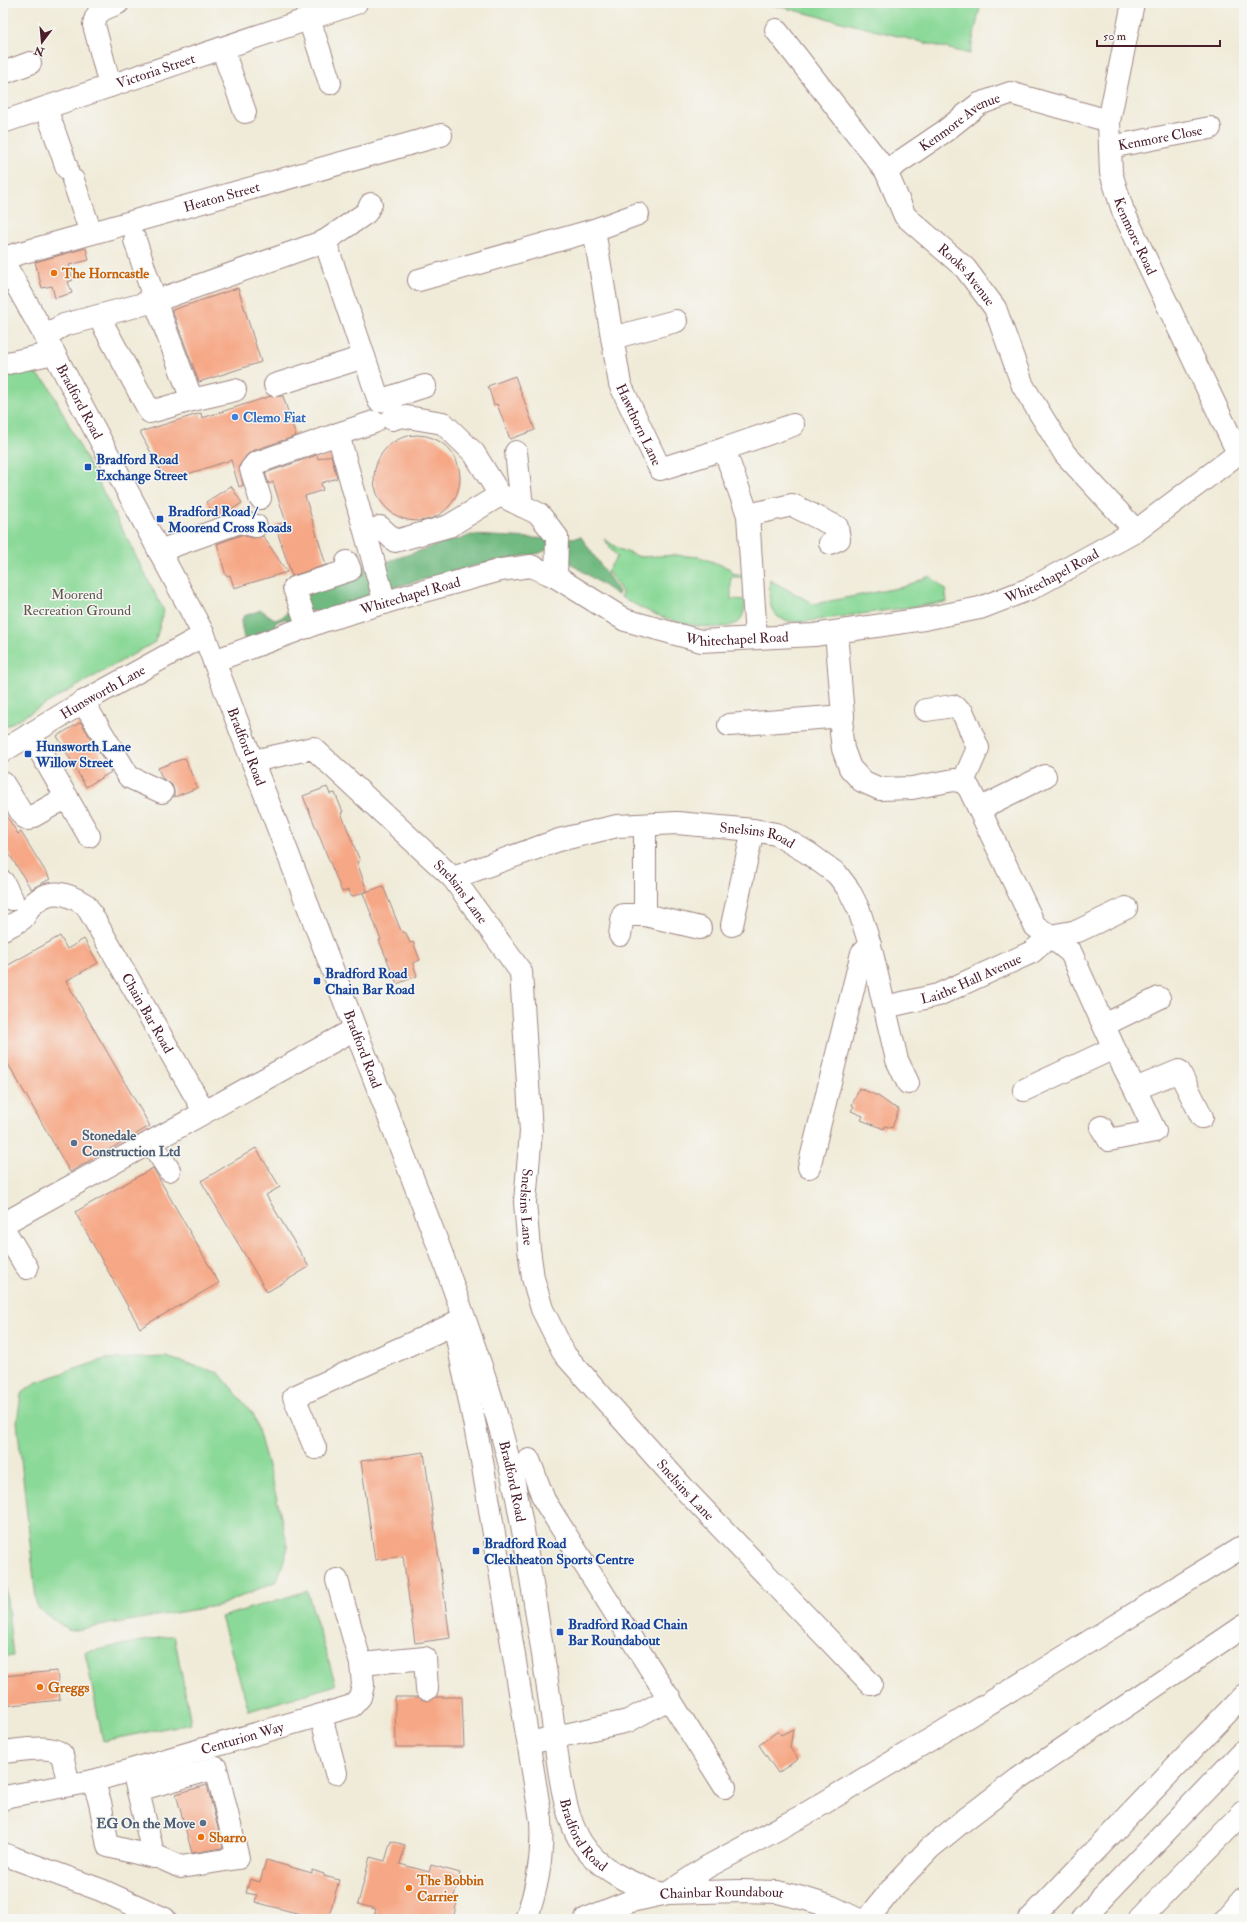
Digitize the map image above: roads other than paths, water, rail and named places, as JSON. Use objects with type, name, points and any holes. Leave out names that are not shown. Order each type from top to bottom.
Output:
[{"type":"main road","points":[[110,86],[94,25],[95,16],[99,11],[118,3]]},
{"type":"main road","name":"Victoria Street","points":[[3,122],[356,3]]},
{"type":"main road","name":"Kenmore Road","points":[[1133,3],[1109,120],[1111,173],[1124,211],[1241,451]]},
{"type":"main road","points":[[309,19],[330,83]]},
{"type":"main road","name":"Rooks Avenue","points":[[776,30],[886,171],[906,216],[965,268],[995,308],[1023,386],[1065,454],[1136,531]]},
{"type":"main road","points":[[222,48],[245,112]]},
{"type":"main road","points":[[3,73],[30,62]]},
{"type":"main road","name":"Kenmore Avenue","points":[[886,171],[945,131],[979,104],[1010,93],[1109,120]]},
{"type":"main road","points":[[46,108],[91,234]]},
{"type":"main road","name":"Kenmore Close","points":[[1110,147],[1210,128]]},
{"type":"main road","name":"Heaton Street","points":[[3,259],[441,135]]},
{"type":"main road","points":[[3,364],[49,344],[64,325],[155,301],[325,241],[366,213],[370,204]]},
{"type":"main road","points":[[419,280],[594,230],[638,214]]},
{"type":"main road","name":"Hawthorn Lane","points":[[594,230],[620,384],[660,469],[793,425]]},
{"type":"main road","points":[[135,240],[155,301],[192,400]]},
{"type":"main road","points":[[325,241],[379,401],[425,386]]},
{"type":"main road","name":"Bradford Road","points":[[3,259],[204,635],[442,1255],[472,1338],[504,1442],[517,1498],[555,1738],[567,1807],[573,1826],[580,1841],[591,1855],[613,1872],[633,1883],[665,1894]]},
{"type":"main road","points":[[99,317],[150,412],[235,390]]},
{"type":"main road","points":[[612,338],[676,321]]},
{"type":"main road","points":[[275,385],[364,357]]},
{"type":"main road","points":[[260,498],[251,469],[256,464],[338,434],[383,420],[402,416],[443,423],[474,453],[500,495],[539,514],[557,537],[556,577]]},
{"type":"main road","points":[[338,434],[385,603]]},
{"type":"main road","points":[[724,449],[748,515],[756,638]]},
{"type":"main road","name":"Whitechapel Road","points":[[214,661],[308,627],[385,603],[500,570],[531,566],[556,577],[625,620],[701,642],[814,635],[924,619],[980,608],[1032,588],[1136,531],[1241,451]]},
{"type":"main road","points":[[516,452],[522,506]]},
{"type":"main road","points":[[380,526],[395,541],[449,526],[500,495]]},
{"type":"main road","points":[[748,515],[792,505],[837,527],[840,539],[830,543]]},
{"type":"main road","points":[[159,551],[240,522],[256,526]]},
{"type":"main road","points":[[308,627],[294,588],[350,570],[347,562]]},
{"type":"main road","points":[[836,632],[843,716],[841,733],[843,749],[850,768],[862,782],[880,789],[912,788],[954,780],[963,782],[969,788],[1035,926],[1050,936],[1070,953],[1114,1048],[1155,1131],[1109,1140],[1101,1127]]},
{"type":"main road","name":"Hunsworth Lane","points":[[3,751],[83,702],[204,635]]},
{"type":"main road","points":[[83,702],[129,777],[162,792]]},
{"type":"main road","points":[[926,710],[953,706],[963,713],[978,748],[963,782]]},
{"type":"main road","points":[[729,725],[843,716]]},
{"type":"main road","points":[[30,734],[89,836]]},
{"type":"main road","name":"Snelsins Lane","points":[[253,761],[313,748],[453,878],[521,972],[531,1132],[525,1202],[533,1278],[542,1310],[565,1355],[688,1493],[871,1684]]},
{"type":"main road","points":[[979,809],[1045,776]]},
{"type":"main road","points":[[3,783],[24,817],[28,819],[67,797]]},
{"type":"main road","name":"Snelsins Road","points":[[453,878],[559,840],[618,826],[677,823],[752,830],[776,834],[808,853],[837,874],[849,890],[859,910],[870,944],[897,1060],[908,1083]]},
{"type":"main road","points":[[645,825],[645,915]]},
{"type":"main road","points":[[732,925],[752,830]]},
{"type":"main road","name":"Chain Bar Road","points":[[3,929],[23,918],[30,906],[45,896],[55,892],[72,895],[86,905],[204,1111]]},
{"type":"main road","points":[[1050,936],[1078,931],[1126,908]]},
{"type":"main road","points":[[620,935],[623,915],[645,915],[700,928]]},
{"type":"main road","name":"Laithe Hall Avenue","points":[[885,1007],[938,995],[1032,952],[1050,936]]},
{"type":"main road","points":[[809,1167],[862,953],[870,944]]},
{"type":"main road","points":[[1104,1025],[1159,998]]},
{"type":"main road","points":[[3,1224],[355,1028]]},
{"type":"main road","points":[[1024,1090],[1114,1048]]},
{"type":"main road","points":[[1135,1089],[1178,1070],[1202,1117]]},
{"type":"main road","points":[[151,1142],[169,1170]]},
{"type":"main road","points":[[3,1228],[27,1268]]},
{"type":"main road","name":"Bradford Road","points":[[442,1255],[454,1324],[482,1461],[541,1820],[542,1846],[536,1888],[526,1919]]},
{"type":"main road","points":[[315,1448],[294,1397],[454,1324]]},
{"type":"main road","name":"Bradford Road","points":[[529,1460],[544,1500],[670,1698],[725,1788]]},
{"type":"main road","points":[[665,1894],[708,1867],[802,1816],[936,1736],[1244,1546]]},
{"type":"main road","name":"Centurion Way","points":[[3,1799],[4,1797],[93,1781],[136,1780],[352,1706],[360,1697],[363,1685],[361,1664],[337,1580]]},
{"type":"main road","points":[[868,1919],[894,1886],[930,1848],[1018,1779],[1244,1626]]},
{"type":"main road","points":[[361,1664],[425,1658],[427,1689]]},
{"type":"main road","points":[[1030,1919],[1244,1695]]},
{"type":"main road","points":[[529,1743],[628,1721],[670,1698]]},
{"type":"main road","points":[[320,1716],[336,1773]]},
{"type":"main road","points":[[3,1752],[50,1748],[59,1751],[62,1755],[69,1785]]},
{"type":"main road","points":[[1082,1919],[1244,1750]]},
{"type":"main road","points":[[93,1781],[100,1802],[108,1846],[154,1856],[181,1867],[238,1858],[216,1768],[136,1780],[154,1856]]},
{"type":"main road","points":[[1140,1919],[1244,1812]]},
{"type":"main road","points":[[3,1854],[101,1890],[159,1917]]},
{"type":"main road","name":"Chainbar Roundabout","points":[[586,1919],[631,1900],[665,1894],[740,1891],[778,1892],[832,1907],[857,1919]]},
{"type":"main road","points":[[1226,1919],[1244,1898]]},
{"type":"place","name":"The Horncastle","points":[[54,273]]},
{"type":"place","name":"Clemo Fiat","points":[[235,417]]},
{"type":"place","name":"Bradford Road Exchange Street","points":[[88,467]]},
{"type":"place","name":"Bradford Road / Moorend Cross Roads","points":[[160,519]]},
{"type":"place","name":"Hunsworth Lane Willow Street","points":[[28,754]]},
{"type":"place","name":"Bradford Road Chain Bar Road","points":[[317,981]]},
{"type":"place","name":"Stonedale Construction Ltd","points":[[74,1143]]},
{"type":"place","name":"Bradford Road Cleckheaton Sports Centre","points":[[476,1551]]},
{"type":"place","name":"Bradford Road Chain Bar Roundabout","points":[[560,1632]]},
{"type":"place","name":"Greggs","points":[[40,1687]]},
{"type":"place","name":"EG On the Move","points":[[203,1823]]},
{"type":"place","name":"Sbarro","points":[[201,1837]]},
{"type":"place","name":"The Bobbin Carrier","points":[[409,1888]]},
{"type":"park label","name":"Moorend Recreation Ground","points":[[77,602]]}]
